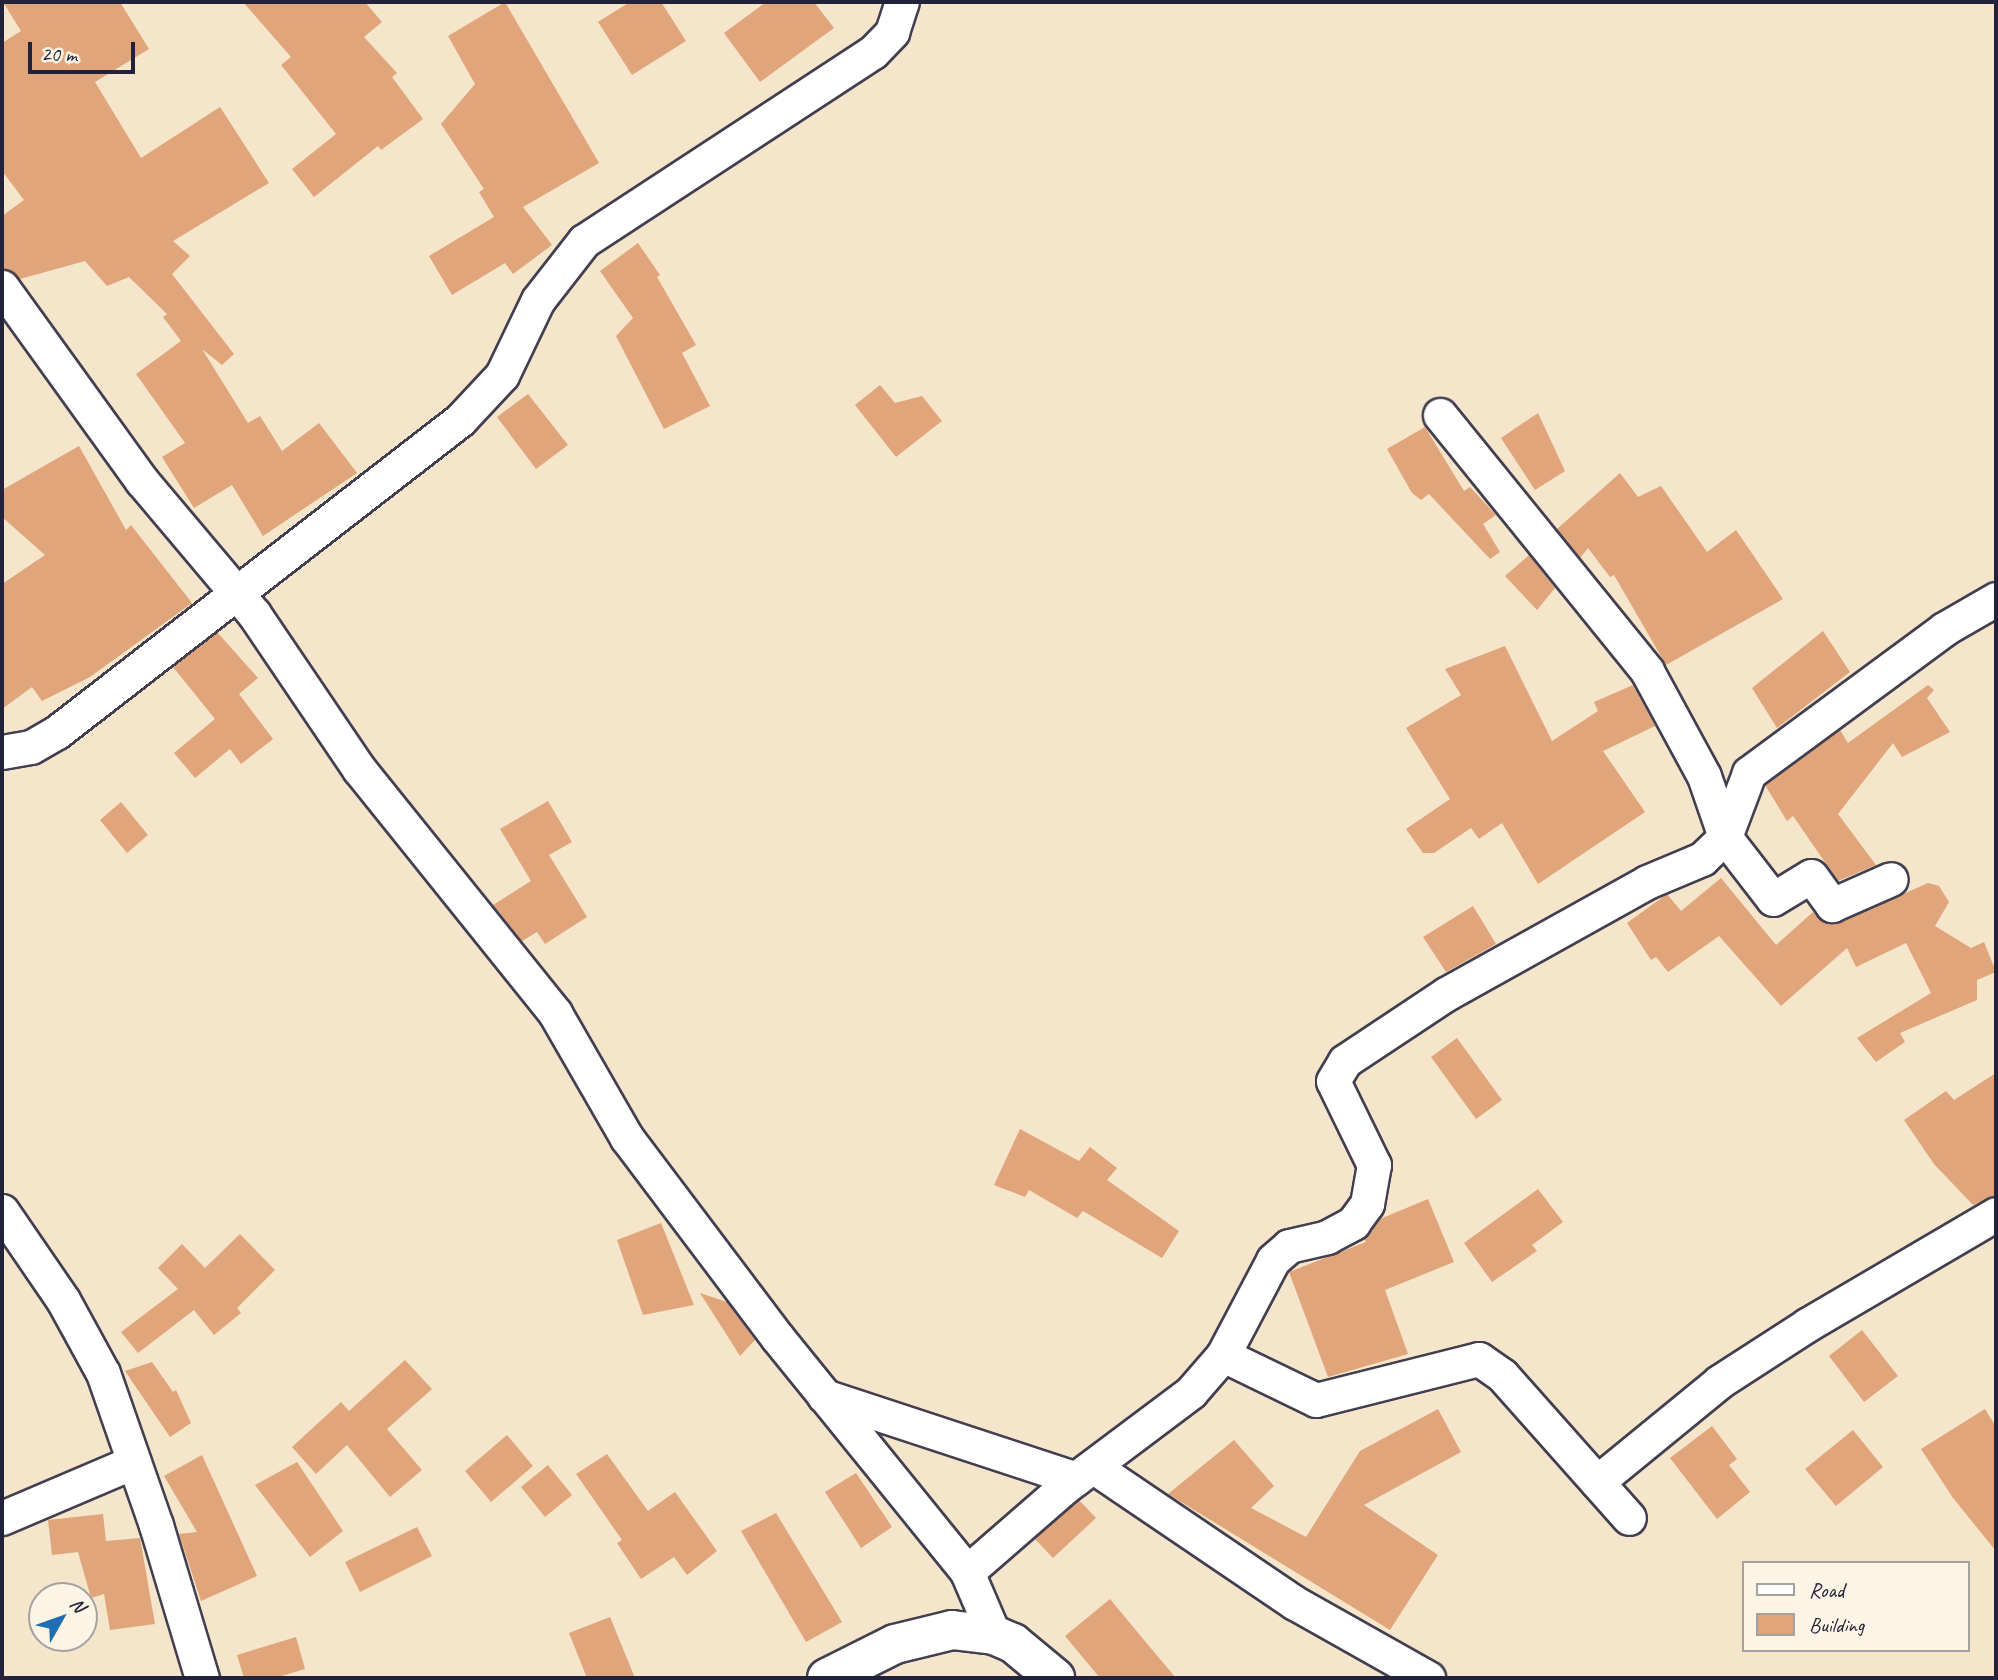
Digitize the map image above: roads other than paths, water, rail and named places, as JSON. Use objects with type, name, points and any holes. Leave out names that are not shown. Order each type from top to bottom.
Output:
[{"type":"main road","points":[[827,1678],[895,1644],[952,1630],[994,1635],[1013,1643],[1055,1678]]},
{"type":"street","points":[[2,752],[31,747],[57,732],[483,400],[502,375],[551,279],[584,241],[873,52],[892,32],[902,2]]},
{"type":"street","points":[[2,287],[142,481],[235,593],[359,769],[555,1013],[626,1138],[824,1396],[967,1572],[994,1635]]},
{"type":"street","points":[[1440,415],[1647,671],[1704,776],[1725,836],[1773,899],[1811,876],[1832,905],[1891,878]]},
{"type":"street","points":[[967,1572],[1085,1473],[1191,1392],[1223,1355],[1273,1260],[1289,1245],[1327,1237],[1353,1223],[1367,1204],[1374,1165],[1333,1080],[1345,1062],[1446,994],[1647,882],[1702,859],[1725,836],[1749,773],[1944,629],[1996,599]]},
{"type":"street","points":[[2,1211],[84,1336],[103,1373],[202,1678]]},
{"type":"street","points":[[1597,1482],[1720,1382],[1807,1325],[1996,1214]]},
{"type":"street","points":[[1223,1355],[1316,1400],[1479,1359],[1502,1375],[1629,1518]]},
{"type":"street","points":[[824,1396],[1085,1473],[1295,1603],[1428,1678]]},
{"type":"street","points":[[2,1518],[133,1462]]}]
